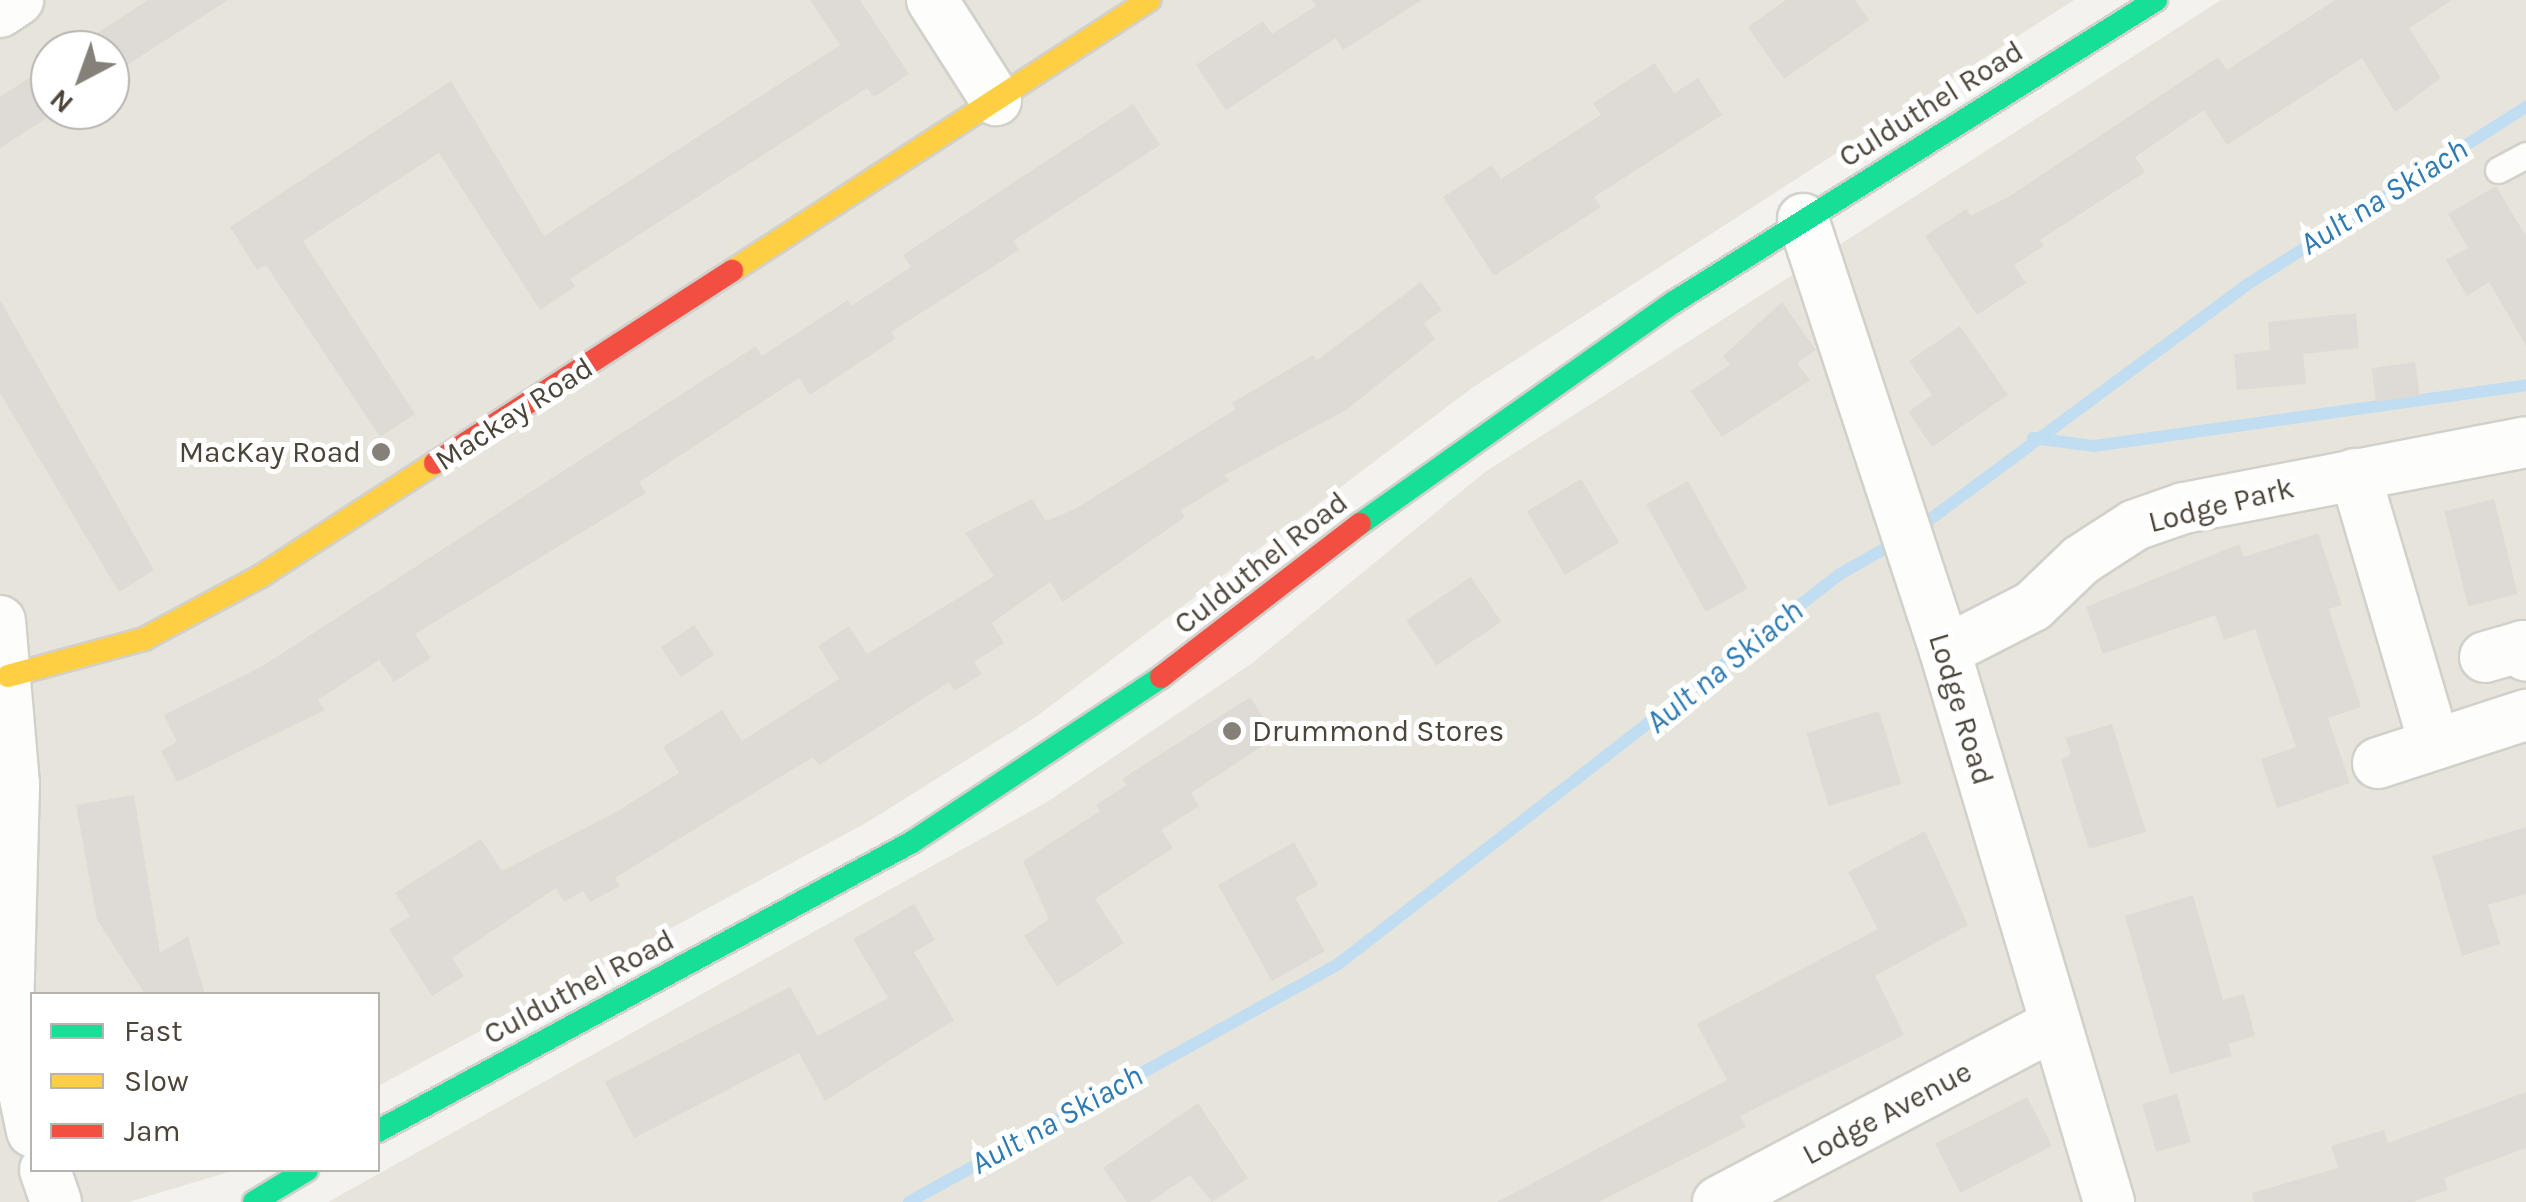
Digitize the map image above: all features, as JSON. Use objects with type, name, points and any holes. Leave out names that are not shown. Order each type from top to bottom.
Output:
[{"type":"main road","name":"Mackay Road","points":[[8,676],[144,639],[246,585],[1150,0]]},
{"type":"main road","name":"Culduthel Road","points":[[380,1130],[928,832],[1122,707],[1427,472],[1803,219],[2156,0]]},
{"type":"main road","points":[[254,1202],[304,1172]]},
{"type":"street","points":[[0,12],[18,0]]},
{"type":"street","points":[[932,0],[996,100]]},
{"type":"street","name":"Lodge Road","points":[[1803,219],[1886,485],[1945,651],[2109,1202]]},
{"type":"street","name":"Lodge Park","points":[[1945,651],[2033,606],[2080,560],[2135,525],[2355,474],[2526,442]]},
{"type":"street","points":[[2355,474],[2434,742]]},
{"type":"street","points":[[0,621],[8,676],[14,784],[3,918],[8,1018],[30,1122]]},
{"type":"street","points":[[2378,763],[2526,715]]},
{"type":"street","name":"Lodge Avenue","points":[[1718,1202],[2056,1024]]},
{"type":"street","points":[[47,1172],[56,1202]]},
{"type":"lane","points":[[2498,170],[2526,155]]},
{"type":"shaded area","points":[[0,0],[2074,0],[1472,388],[1037,716],[866,823],[380,1085],[380,992],[30,992],[30,1172],[228,1172],[129,1202],[0,1202]]},
{"type":"shaded area","points":[[2221,0],[2526,0],[2526,1202],[328,1202],[1047,802],[1251,664],[1485,472]]},
{"type":"building","points":[[148,0],[228,0],[130,63],[130,30],[102,30]]},
{"type":"building","points":[[810,0],[860,0],[909,74],[874,97],[867,88],[570,279],[576,286],[540,310],[439,153],[303,241],[415,414],[380,437],[266,265],[257,270],[230,227],[451,81],[544,236],[840,45]]},
{"type":"building","points":[[1312,0],[1422,0],[1343,50],[1336,38],[1226,110],[1196,65],[1263,21],[1272,34],[1316,6]]},
{"type":"building","points":[[1786,0],[1855,0],[1869,20],[1784,79],[1748,27]]},
{"type":"building","points":[[2335,0],[2452,0],[2409,28],[2441,78],[2395,112],[2362,58],[2227,145],[2204,110],[2135,157],[2145,172],[2040,240],[2044,246],[2014,265],[2026,283],[1977,315],[1925,236],[1966,209],[1971,216],[2010,196],[2218,57],[2227,70]]},
{"type":"building","points":[[1655,63],[1674,93],[1698,78],[1722,115],[1594,197],[1601,207],[1494,276],[1443,197],[1492,165],[1501,179],[1601,115],[1593,103]]},
{"type":"building","points":[[30,77],[30,129],[0,148],[0,97]]},
{"type":"building","points":[[1133,104],[1160,145],[1013,241],[1019,250],[891,332],[895,339],[810,395],[799,378],[639,482],[646,493],[415,634],[431,658],[394,682],[379,660],[318,700],[325,710],[177,782],[161,751],[177,742],[164,715],[261,667],[756,346],[762,356],[848,300],[851,306],[911,267],[903,255]]},
{"type":"building","points":[[2496,186],[2526,236],[2526,346],[2489,282],[2467,296],[2446,260],[2468,248],[2448,214]]},
{"type":"building","points":[[1421,282],[1442,310],[1424,323],[1435,339],[1346,410],[1225,475],[1229,481],[1181,510],[1185,517],[1063,602],[1050,582],[992,623],[1004,643],[974,662],[982,674],[954,691],[949,682],[819,765],[813,757],[615,878],[620,886],[590,902],[583,891],[564,902],[556,888],[452,958],[464,976],[432,996],[389,929],[410,916],[395,893],[481,839],[502,871],[616,812],[679,773],[663,747],[722,710],[742,741],[839,679],[818,646],[849,626],[867,654],[994,576],[965,533],[1032,499],[1046,521],[1075,509],[1236,409],[1232,403],[1313,355],[1316,361]]},
{"type":"building","points":[[0,300],[154,570],[119,592],[0,393]]},
{"type":"building","points":[[1782,302],[1816,350],[1797,363],[1810,380],[1722,437],[1691,391],[1730,365],[1723,356]]},
{"type":"building","points":[[2356,313],[2359,348],[2303,354],[2306,384],[2237,390],[2234,354],[2270,350],[2268,322]]},
{"type":"building","points":[[1960,326],[2008,395],[1932,447],[1908,412],[1932,395],[1909,361]]},
{"type":"building","points":[[2415,362],[2420,396],[2376,402],[2371,368]]},
{"type":"building","points":[[1581,479],[1619,542],[1565,575],[1527,511]]},
{"type":"building","points":[[1688,481],[1748,589],[1706,612],[1646,504]]},
{"type":"building","points":[[2494,499],[2518,594],[2468,606],[2445,511]]},
{"type":"building","points":[[2318,533],[2342,605],[2329,609],[2361,707],[2328,718],[2350,783],[2277,808],[2261,759],[2296,747],[2255,629],[2224,640],[2215,615],[2103,654],[2086,607],[2239,544],[2244,557]]},
{"type":"building","points":[[1471,577],[1501,622],[1437,665],[1406,621]]},
{"type":"building","points":[[694,625],[714,655],[681,677],[661,647]]},
{"type":"building","points":[[1250,697],[1276,737],[1191,793],[1199,806],[1161,830],[1173,848],[1095,899],[1124,943],[1057,986],[1024,936],[1049,919],[1023,861],[1100,811],[1096,805],[1127,785],[1122,779]]},
{"type":"building","points":[[1879,711],[1901,784],[1829,806],[1806,733]]},
{"type":"building","points":[[2112,724],[2146,832],[2089,849],[2061,760],[2071,754],[2065,738]]},
{"type":"building","points":[[134,795],[160,953],[188,936],[204,992],[144,992],[97,920],[76,805]]},
{"type":"building","points":[[2526,827],[2526,894],[2488,905],[2500,944],[2462,956],[2432,856]]},
{"type":"building","points":[[1925,831],[1968,925],[1875,976],[1904,1035],[1740,1116],[1746,1127],[1599,1202],[1497,1202],[1727,1080],[1697,1024],[1878,929],[1848,872]]},
{"type":"building","points":[[1294,842],[1318,885],[1295,898],[1325,951],[1272,981],[1218,885]]},
{"type":"building","points":[[2193,895],[2223,1000],[2244,994],[2255,1036],[2228,1044],[2232,1056],[2170,1074],[2125,916]]},
{"type":"building","points":[[914,904],[935,940],[914,952],[954,1020],[825,1101],[799,1053],[634,1138],[605,1082],[790,987],[818,1036],[888,998],[853,939]]},
{"type":"building","points":[[2526,1092],[2526,1148],[2444,1178],[2448,1190],[2411,1202],[2254,1202],[2252,1193],[2338,1168],[2331,1146],[2384,1130],[2388,1143]]},
{"type":"building","points":[[2177,1094],[2191,1142],[2156,1152],[2142,1104]]},
{"type":"building","points":[[2027,1097],[2052,1146],[1960,1193],[1935,1144]]},
{"type":"building","points":[[1198,1103],[1248,1178],[1212,1202],[1190,1175],[1150,1202],[1127,1202],[1103,1168]]},
{"type":"waterway","name":"Ault na Skiach","points":[[1917,529],[2248,284],[2526,107]]},
{"type":"waterway","points":[[2033,438],[2094,446],[2526,385]]},
{"type":"waterway","name":"Ault na Skiach","points":[[909,1202],[1337,965],[1840,574],[1900,540]]},
{"type":"traffic: fast","points":[[1360,524],[1674,302],[2156,0]]},
{"type":"traffic: fast","points":[[380,1130],[912,842],[1161,677]]},
{"type":"traffic: fast","points":[[254,1202],[304,1172]]},
{"type":"traffic: slow","points":[[732,271],[1150,0]]},
{"type":"traffic: slow","points":[[8,676],[144,639],[261,576],[435,463]]},
{"type":"traffic: jam","points":[[435,463],[732,271]]},
{"type":"traffic: jam","points":[[1161,677],[1360,524]]},
{"type":"place","name":"MacKay Road","points":[[381,452]]},
{"type":"place","name":"Drummond Stores","points":[[1232,731]]}]
